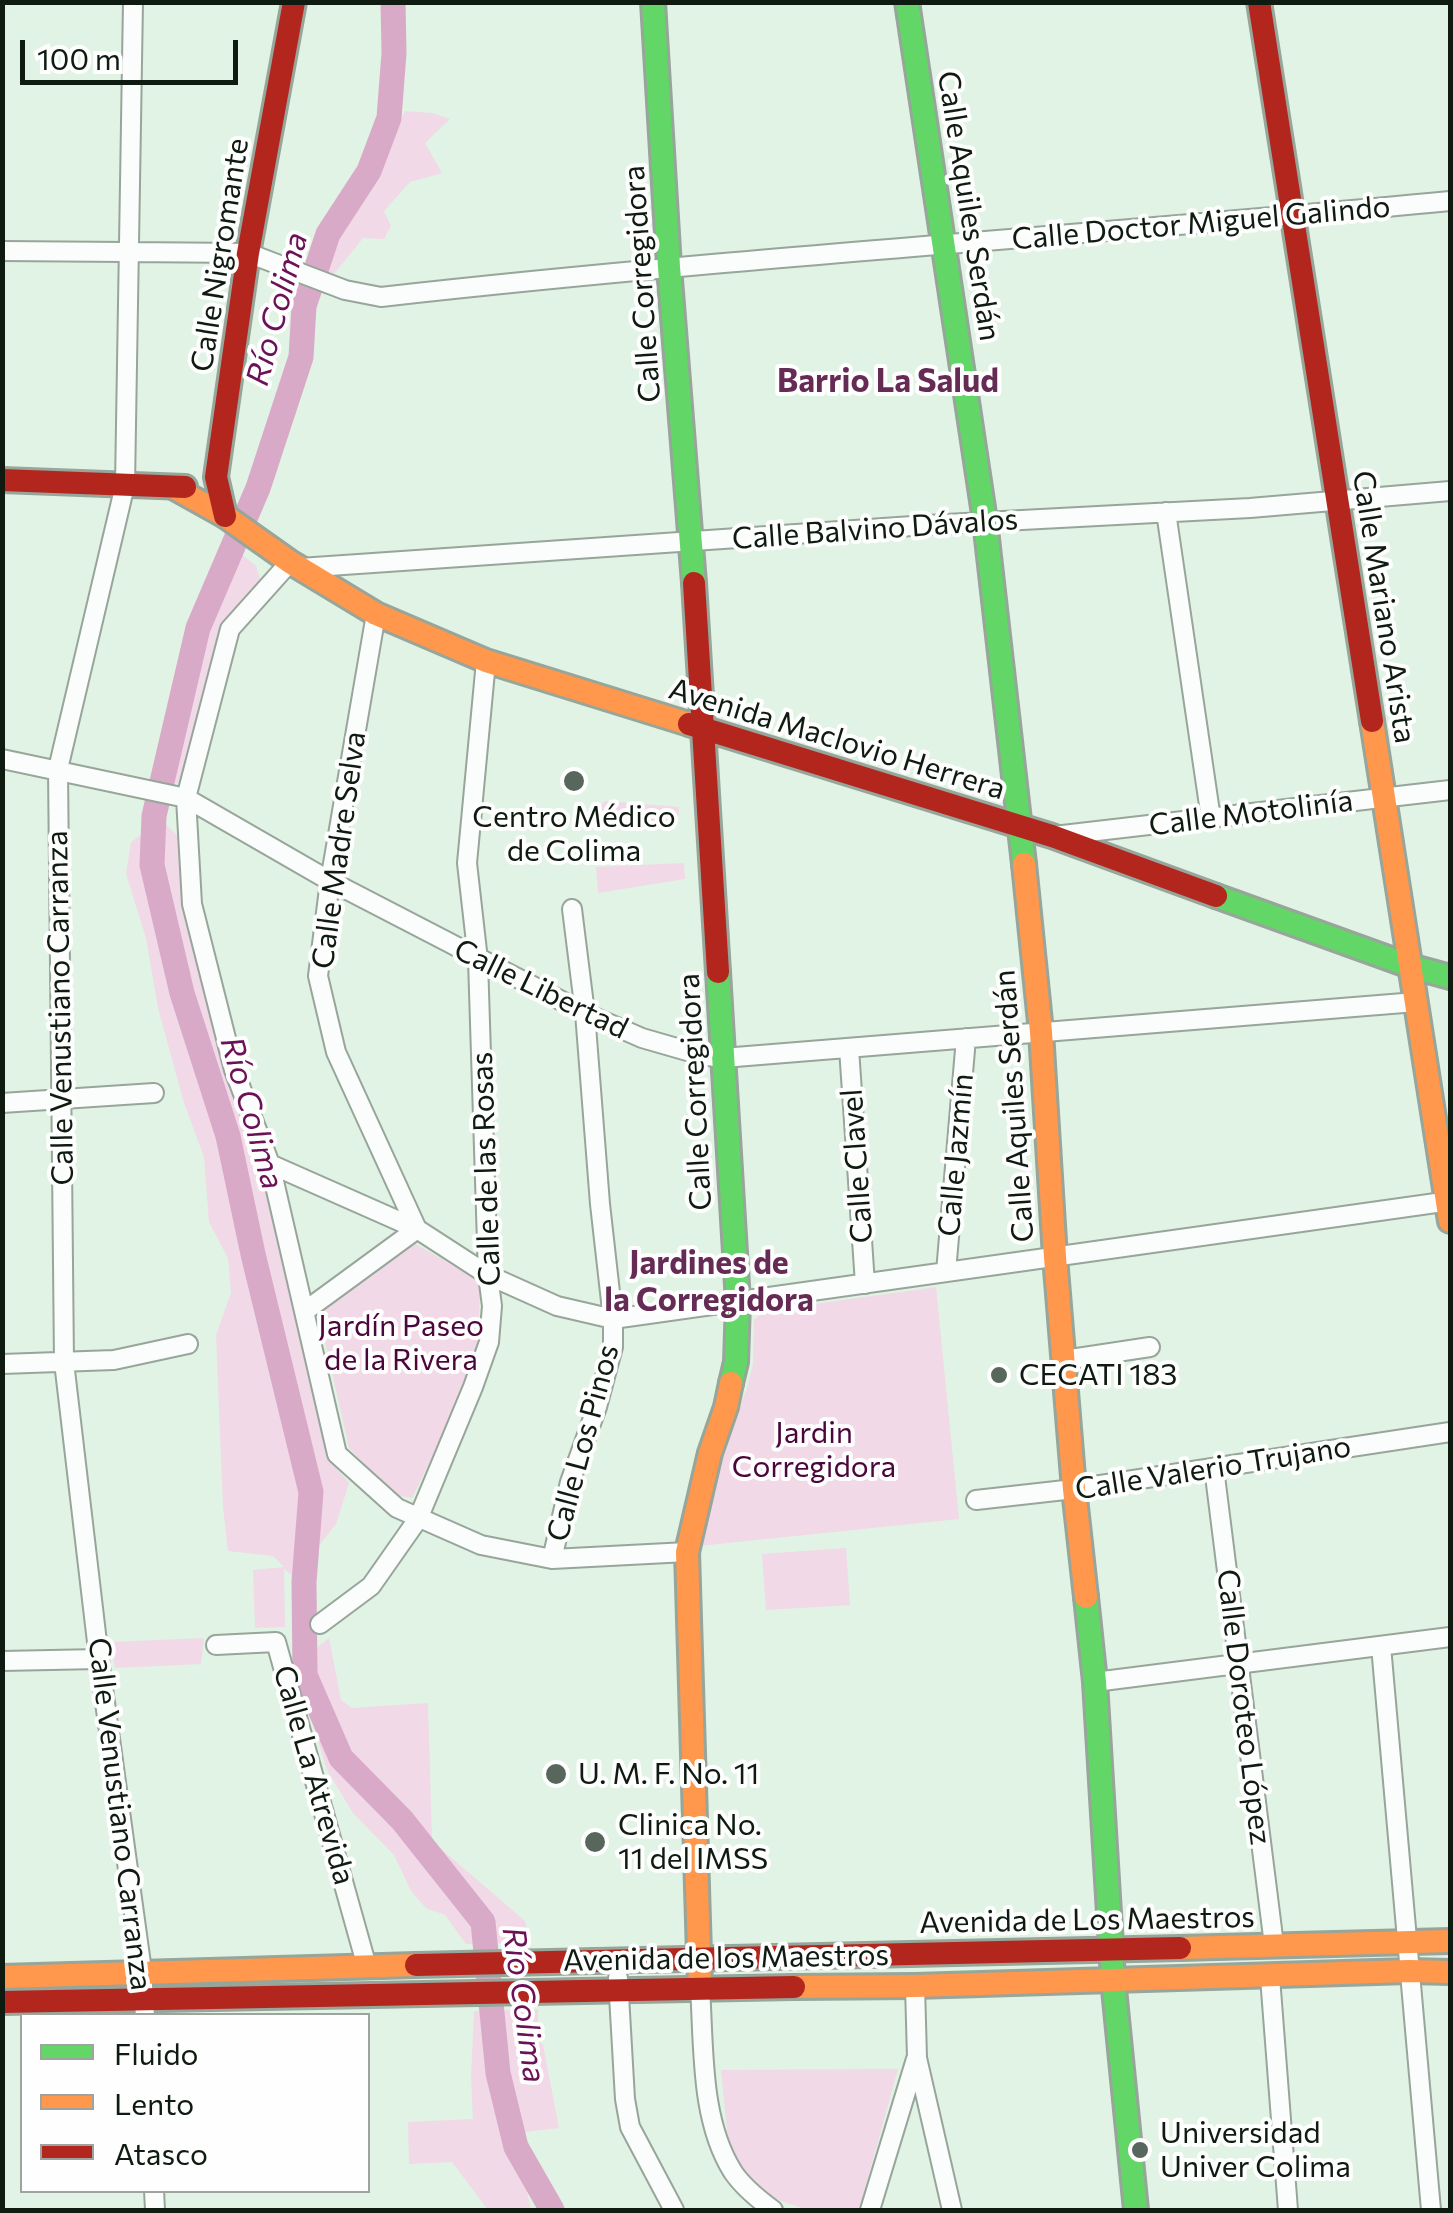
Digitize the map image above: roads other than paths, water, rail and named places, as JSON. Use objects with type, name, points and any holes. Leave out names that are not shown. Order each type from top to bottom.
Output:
[{"type":"street","name":"Calle Venustiano Carranza","points":[[133,2],[125,484],[58,769],[64,1362],[144,2007]]},
{"type":"street","name":"Calle Nigromante","points":[[225,516],[216,477],[248,253],[294,2]]},
{"type":"street","name":"Calle Corregidora","points":[[653,2],[692,541],[738,1302],[736,1362],[687,1552],[698,1960],[709,2111],[716,2136],[736,2176],[772,2210]]},
{"type":"street","name":"Calle Aquiles Serdán","points":[[908,2],[985,521],[1020,827],[1041,1032],[1074,1490],[1095,1682],[1113,1980],[1136,2210]]},
{"type":"street","name":"Calle Mariano Arista","points":[[1259,2],[1450,1208]]},
{"type":"street","name":"Calle Doctor Miguel Galindo","points":[[2,251],[248,253],[345,290],[380,297],[670,266],[1450,201]]},
{"type":"street","points":[[2,480],[173,487],[197,486],[216,477]]},
{"type":"street","name":"Avenida Maclovio Herrera","points":[[173,487],[376,614],[486,660],[1052,836],[1410,966],[1450,976]]},
{"type":"street","name":"Calle Balvino Dávalos","points":[[289,561],[692,541],[1450,492]]},
{"type":"street","points":[[1166,512],[1212,818]]},
{"type":"street","points":[[289,561],[230,629],[186,798],[192,904],[234,1070],[270,1164],[337,1454],[398,1508],[481,1545],[552,1559],[687,1552]]},
{"type":"street","name":"Calle Madre Selva","points":[[376,614],[330,881],[318,976],[336,1052],[416,1229]]},
{"type":"street","name":"Calle de las Rosas","points":[[320,1624],[371,1586],[418,1518],[489,1342],[492,1306],[478,960],[467,862],[486,660]]},
{"type":"street","name":"Calle Libertad","points":[[2,759],[186,798],[330,881],[584,1014],[701,1056],[723,1058],[1416,1002]]},
{"type":"street","name":"Calle Motolinía","points":[[1052,836],[1450,790]]},
{"type":"street","name":"Calle Los Pinos","points":[[552,1559],[570,1482],[613,1347],[614,1320],[572,909]]},
{"type":"street","name":"Calle Jazmín","points":[[946,1272],[966,1038]]},
{"type":"street","name":"Calle Clavel","points":[[849,1048],[865,1284]]},
{"type":"street","points":[[2,1103],[154,1093]]},
{"type":"street","points":[[270,1164],[416,1229],[488,1275],[557,1306],[614,1320],[1055,1257],[1450,1208]]},
{"type":"street","points":[[305,1311],[416,1229]]},
{"type":"street","points":[[2,1364],[114,1360],[188,1344]]},
{"type":"street","points":[[1064,1360],[1150,1347]]},
{"type":"street","name":"Calle Valerio Trujano","points":[[976,1500],[1074,1490],[1450,1432]]},
{"type":"street","name":"Calle Doroteo López","points":[[1214,1468],[1274,1945]]},
{"type":"street","points":[[1095,1682],[1450,1636]]},
{"type":"street","name":"Calle La Atrevida","points":[[216,1645],[276,1642],[368,1966]]},
{"type":"street","points":[[1380,1646],[1430,2210]]},
{"type":"street","points":[[2,1662],[99,1659]]},
{"type":"street","name":"Avenida de Los Maestros","points":[[544,1962],[1450,1941]]},
{"type":"street","points":[[618,1961],[625,2099],[630,2126],[674,2210]]},
{"type":"street","name":"Avenida de los Maestros","points":[[2,1977],[544,1962]]},
{"type":"street","name":"Avenida de los Maestros","points":[[2,2002],[144,2007],[472,1992],[915,1986],[1450,1972]]},
{"type":"street","points":[[1270,1976],[1288,2210]]},
{"type":"street","points":[[915,1986],[916,2058],[952,2210]]},
{"type":"street","points":[[870,2210],[916,2058]]},
{"type":"waterway","name":"Río Colima","points":[[393,2],[389,118],[369,171],[328,234],[304,306],[301,357],[258,488],[198,628],[154,816],[152,865],[182,993],[228,1136],[311,1492],[304,1582],[305,1675],[341,1758],[402,1820],[483,1922],[498,2073],[516,2147],[552,2210]]},
{"type":"place","name":"Centro Médico de Colima","points":[[574,781]]},
{"type":"place","name":"CECATI 183","points":[[999,1375]]},
{"type":"place","name":"U. M. F. No. 11","points":[[556,1774]]},
{"type":"place","name":"Clinica No. 11 del IMSS","points":[[595,1842]]},
{"type":"place","name":"Universidad Univer Colima","points":[[1140,2150]]},
{"type":"district","name":"Barrio La Salud","points":[[888,381]]},
{"type":"district","name":"Jardines de la Corregidora","points":[[709,1282]]},
{"type":"park label","name":"Jardín Paseo de la Rivera","points":[[401,1343]]},
{"type":"park label","name":"Jardin Corregidora","points":[[814,1450]]}]
